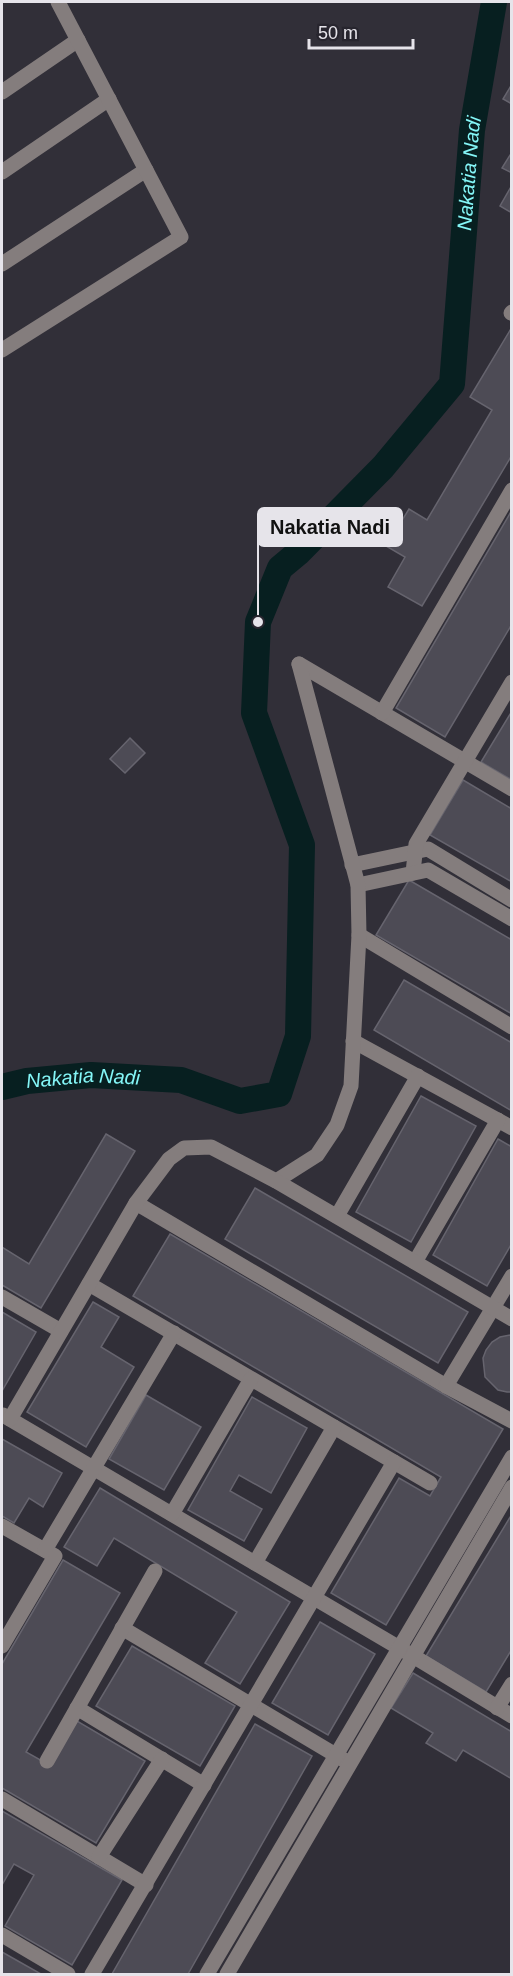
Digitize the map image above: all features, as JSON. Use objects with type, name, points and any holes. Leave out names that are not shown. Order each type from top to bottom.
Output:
[{"type":"street","points":[[2,350],[181,237],[58,2]]},
{"type":"street","points":[[2,92],[78,40]]},
{"type":"street","points":[[2,172],[109,99]]},
{"type":"street","points":[[2,264],[146,170]]},
{"type":"street","points":[[382,713],[512,489]]},
{"type":"street","points":[[276,1181],[317,1155],[337,1125],[351,1086],[359,935],[358,885],[299,664],[512,789]]},
{"type":"street","points":[[413,873],[416,844],[512,682]]},
{"type":"street","points":[[352,865],[428,849],[512,900]]},
{"type":"street","points":[[358,885],[428,870],[512,919]]},
{"type":"street","points":[[359,935],[512,1027]]},
{"type":"street","points":[[353,1041],[505,1124],[415,1262]]},
{"type":"street","points":[[337,1216],[418,1076]]},
{"type":"street","points":[[512,1319],[276,1181],[211,1147],[184,1148],[169,1159],[136,1203],[61,1331],[6,1417],[512,1716]]},
{"type":"street","points":[[136,1203],[446,1386],[512,1421]]},
{"type":"street","points":[[446,1386],[512,1276]]},
{"type":"street","points":[[89,1284],[430,1483]]},
{"type":"street","points":[[2,1297],[61,1331]]},
{"type":"street","points":[[45,1551],[174,1333]]},
{"type":"street","points":[[172,1514],[252,1379]]},
{"type":"street","points":[[255,1563],[334,1427]]},
{"type":"street","points":[[207,1974],[512,1457]]},
{"type":"street","points":[[92,1974],[394,1462]]},
{"type":"street","points":[[227,1974],[512,1487]]},
{"type":"street","points":[[2,1526],[55,1556],[2,1646]]},
{"type":"street","points":[[47,1761],[155,1571]]},
{"type":"street","points":[[122,1628],[350,1764]]},
{"type":"street","points":[[498,1708],[512,1684]]},
{"type":"street","points":[[77,1708],[204,1785]]},
{"type":"street","points":[[99,1857],[162,1759]]},
{"type":"street","points":[[2,1799],[146,1885]]},
{"type":"street","points":[[2,1935],[68,1974]]},
{"type":"building","points":[[512,84],[512,104],[503,99]]},
{"type":"building","points":[[512,152],[512,173],[502,168]]},
{"type":"building","points":[[512,185],[512,213],[500,206]]},
{"type":"building","points":[[512,327],[512,455],[422,606],[388,587],[405,557],[386,546],[409,509],[427,520],[492,410],[470,397]]},
{"type":"building","points":[[512,510],[512,624],[445,737],[396,708]]},
{"type":"building","points":[[512,711],[512,780],[481,762]]},
{"type":"building","points":[[130,738],[145,753],[125,773],[110,759]]},
{"type":"building","points":[[463,780],[512,809],[512,882],[430,835]]},
{"type":"building","points":[[409,880],[512,940],[512,1014],[376,935]]},
{"type":"building","points":[[404,980],[512,1043],[512,1111],[374,1030]]},
{"type":"building","points":[[421,1096],[476,1126],[411,1242],[356,1212]]},
{"type":"building","points":[[106,1134],[135,1151],[41,1308],[2,1285],[2,1247],[29,1264]]},
{"type":"building","points":[[498,1139],[512,1147],[512,1243],[487,1286],[433,1255]]},
{"type":"building","points":[[255,1188],[468,1312],[438,1363],[225,1239]]},
{"type":"building","points":[[170,1234],[503,1429],[386,1625],[331,1593],[399,1478],[430,1496],[441,1477],[133,1296]]},
{"type":"building","points":[[93,1302],[119,1317],[101,1347],[134,1367],[86,1447],[27,1412]]},
{"type":"building","points":[[2,1312],[36,1332],[2,1391]]},
{"type":"building","points":[[512,1336],[512,1392],[507,1392],[498,1390],[485,1377],[483,1358],[492,1342]]},
{"type":"building","points":[[146,1395],[201,1427],[164,1490],[109,1459]]},
{"type":"building","points":[[252,1397],[307,1428],[271,1493],[239,1475],[230,1491],[262,1509],[244,1541],[188,1510]]},
{"type":"building","points":[[2,1439],[62,1473],[43,1507],[29,1498],[14,1523],[2,1516]]},
{"type":"building","points":[[100,1488],[290,1602],[240,1684],[205,1663],[237,1612],[114,1538],[97,1566],[64,1547]]},
{"type":"building","points":[[512,1514],[512,1649],[486,1692],[426,1656]]},
{"type":"building","points":[[63,1560],[120,1593],[26,1752],[51,1766],[77,1721],[145,1761],[96,1843],[2,1788],[2,1664]]},
{"type":"building","points":[[320,1622],[375,1654],[328,1735],[272,1703]]},
{"type":"building","points":[[132,1646],[235,1706],[200,1766],[96,1706]]},
{"type":"building","points":[[413,1673],[512,1732],[512,1779],[463,1750],[456,1761],[426,1743],[433,1733],[391,1708]]},
{"type":"building","points":[[255,1724],[312,1756],[188,1974],[112,1974]]},
{"type":"building","points":[[2,1811],[122,1880],[72,1965],[5,1926],[34,1875],[14,1864],[2,1885]]},
{"type":"building","points":[[2,1952],[41,1974],[2,1974]]},
{"type":"waterway","name":"Nakatia Nadi","points":[[2,1087],[27,1081],[91,1075],[181,1080],[240,1101],[279,1094],[298,1036],[302,845],[254,713],[258,622],[280,568],[298,553],[383,467],[452,384],[472,130],[494,2]]},
{"type":"place","name":"Nakatia Nadi","points":[[258,622]]}]
